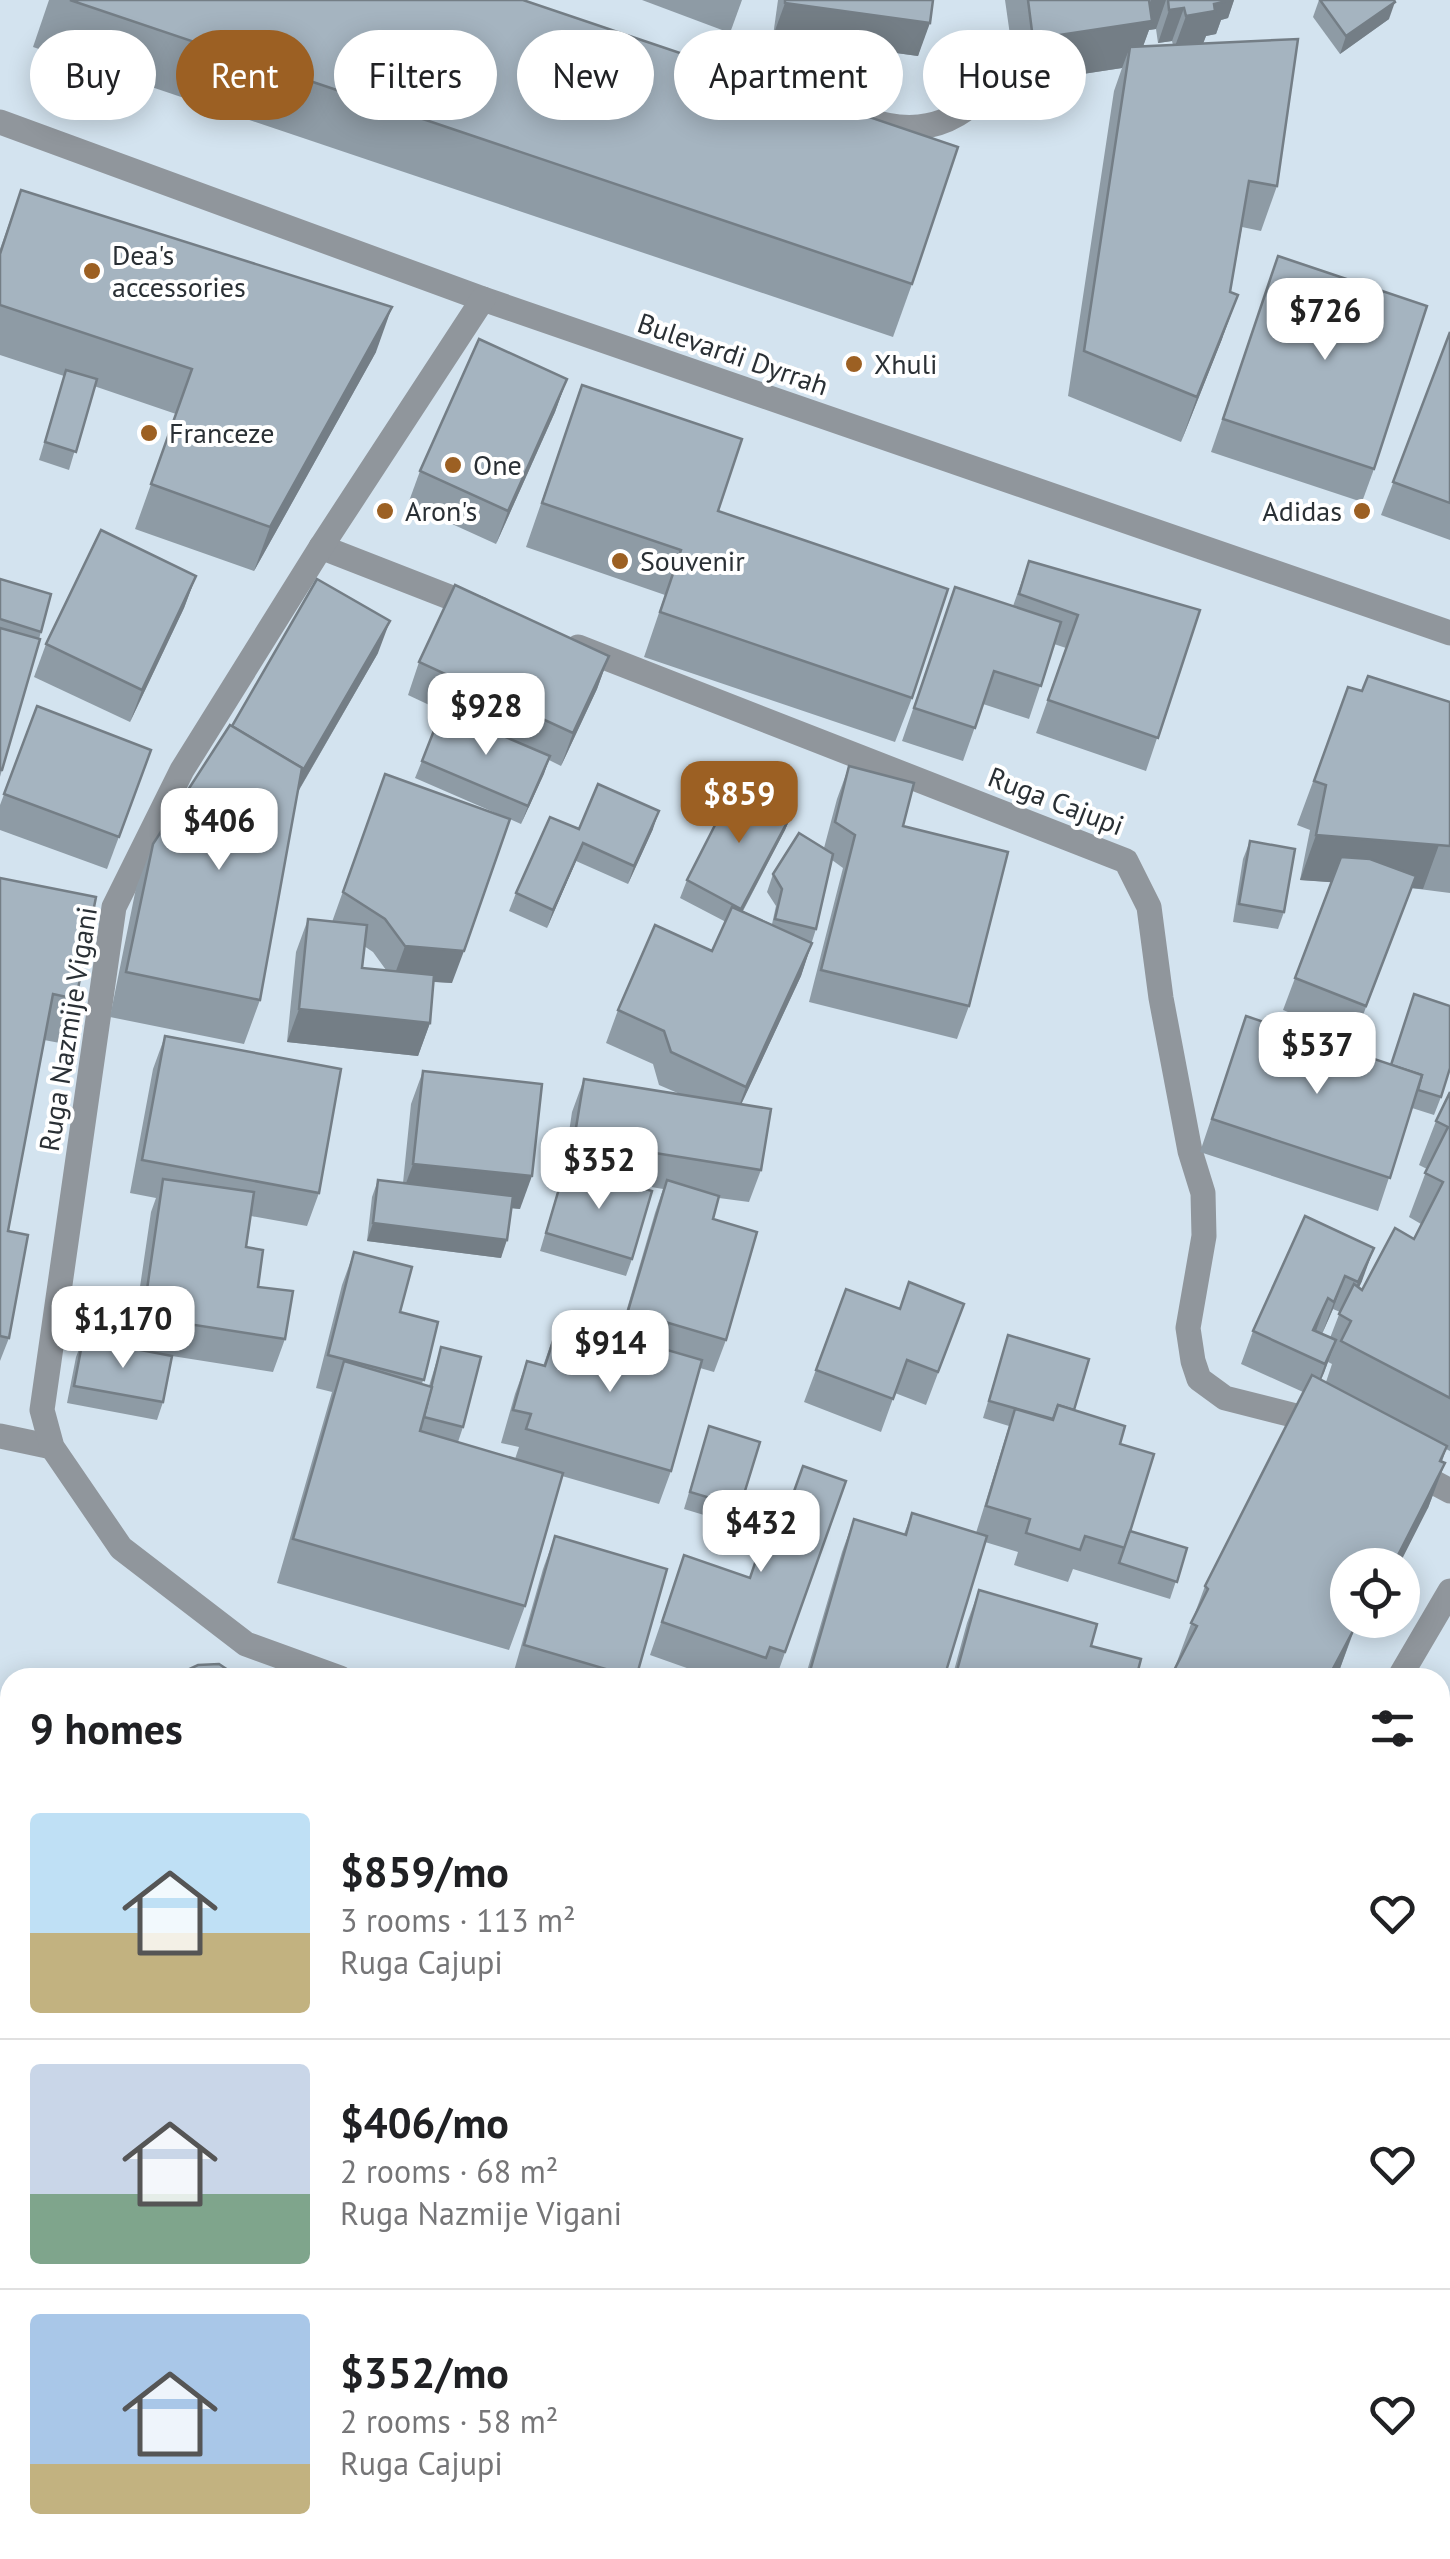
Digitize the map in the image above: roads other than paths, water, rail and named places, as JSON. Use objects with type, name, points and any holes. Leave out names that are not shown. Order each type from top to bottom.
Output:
[{"type":"street","points":[[866,120],[925,128],[946,120]]},
{"type":"street","name":"Bulevardi Dyrrah","points":[[0,122],[483,299],[1450,633]]},
{"type":"street","name":"Ruga Nazmije Vigani","points":[[52,1447],[42,1410],[114,907],[182,770],[483,299]]},
{"type":"street","points":[[321,547],[504,618]]},
{"type":"street","name":"Ruga Cajupi","points":[[559,640],[1126,860],[1149,907],[1164,1018],[1190,1151],[1203,1193],[1204,1236],[1188,1328],[1192,1361],[1199,1379],[1225,1398],[1323,1422],[1339,1431]]},
{"type":"street","points":[[0,1436],[52,1447],[120,1548],[246,1644],[312,1668]]},
{"type":"street","points":[[1386,1457],[1450,1491]]},
{"type":"street","points":[[1404,1668],[1450,1591]]},
{"type":"place","name":"Dea's accessories","points":[[92,271]]},
{"type":"place","name":"Xhuli","points":[[854,364]]},
{"type":"place","name":"Franceze","points":[[149,433]]},
{"type":"place","name":"One","points":[[453,465]]},
{"type":"place","name":"Aron's","points":[[385,511]]},
{"type":"place","name":"Adidas","points":[[1362,511]]},
{"type":"place","name":"Souvenir","points":[[620,561]]}]
